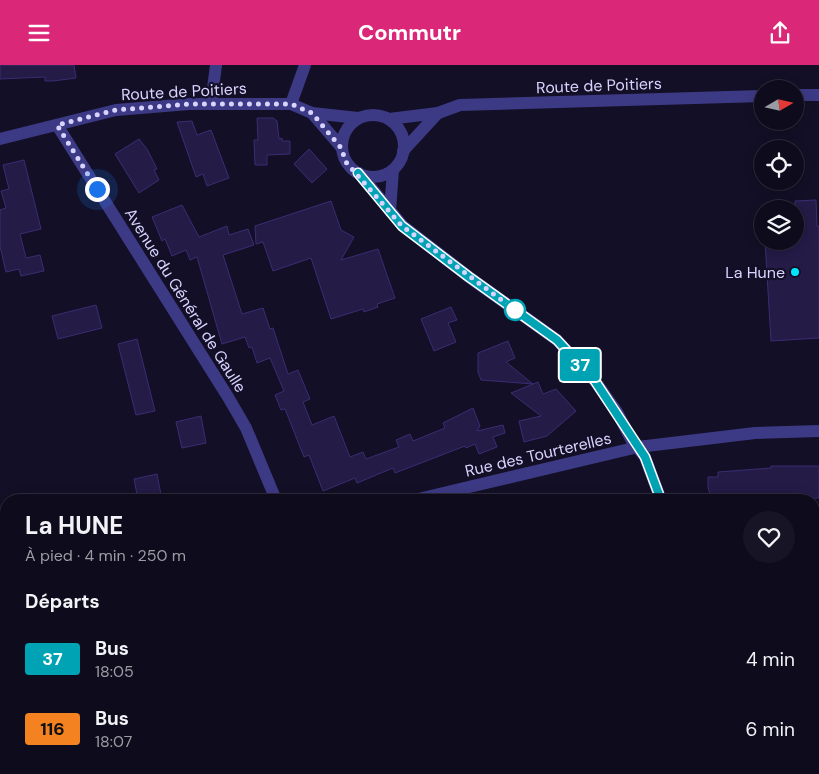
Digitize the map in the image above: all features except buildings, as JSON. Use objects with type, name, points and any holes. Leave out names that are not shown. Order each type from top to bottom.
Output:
[{"type":"street","points":[[211,104],[216,65]]},
{"type":"street","points":[[291,104],[305,65]]},
{"type":"street","points":[[804,95],[819,95]]},
{"type":"street","name":"Route de Poitiers","points":[[389,119],[438,113],[460,105],[754,96]]},
{"type":"street","name":"Route de Poitiers","points":[[0,139],[116,110],[211,104],[291,104],[312,113],[358,118]]},
{"type":"street","name":"Route de Poitiers","points":[[312,113],[342,149]]},
{"type":"street","name":"Route de Poitiers","points":[[404,151],[438,113]]},
{"type":"street","points":[[358,173],[376,177],[393,170],[397,166],[404,151],[404,143],[401,131],[389,119],[370,114],[358,118],[349,125],[343,136],[342,149],[345,161],[358,173],[402,226],[557,340],[595,381],[618,412],[645,457],[659,494]]},
{"type":"street","name":"Avenue du Général de Gaulle","points":[[57,125],[228,397],[249,436],[273,494]]},
{"type":"street","points":[[390,211],[393,170]]},
{"type":"street","name":"Rue des Tourterelles","points":[[439,494],[638,447],[755,433],[819,431]]},
{"type":"bus line","name":"37","points":[[358,173],[402,226],[557,340],[595,381],[618,412],[632,441],[645,457],[659,494]]},
{"type":"place","name":"La Hune","points":[[795,272]]},
{"type":"route","points":[[97,189],[57,125],[116,110],[189,104],[291,104],[312,113],[342,149],[345,161],[358,173],[402,226],[515,310]]}]
